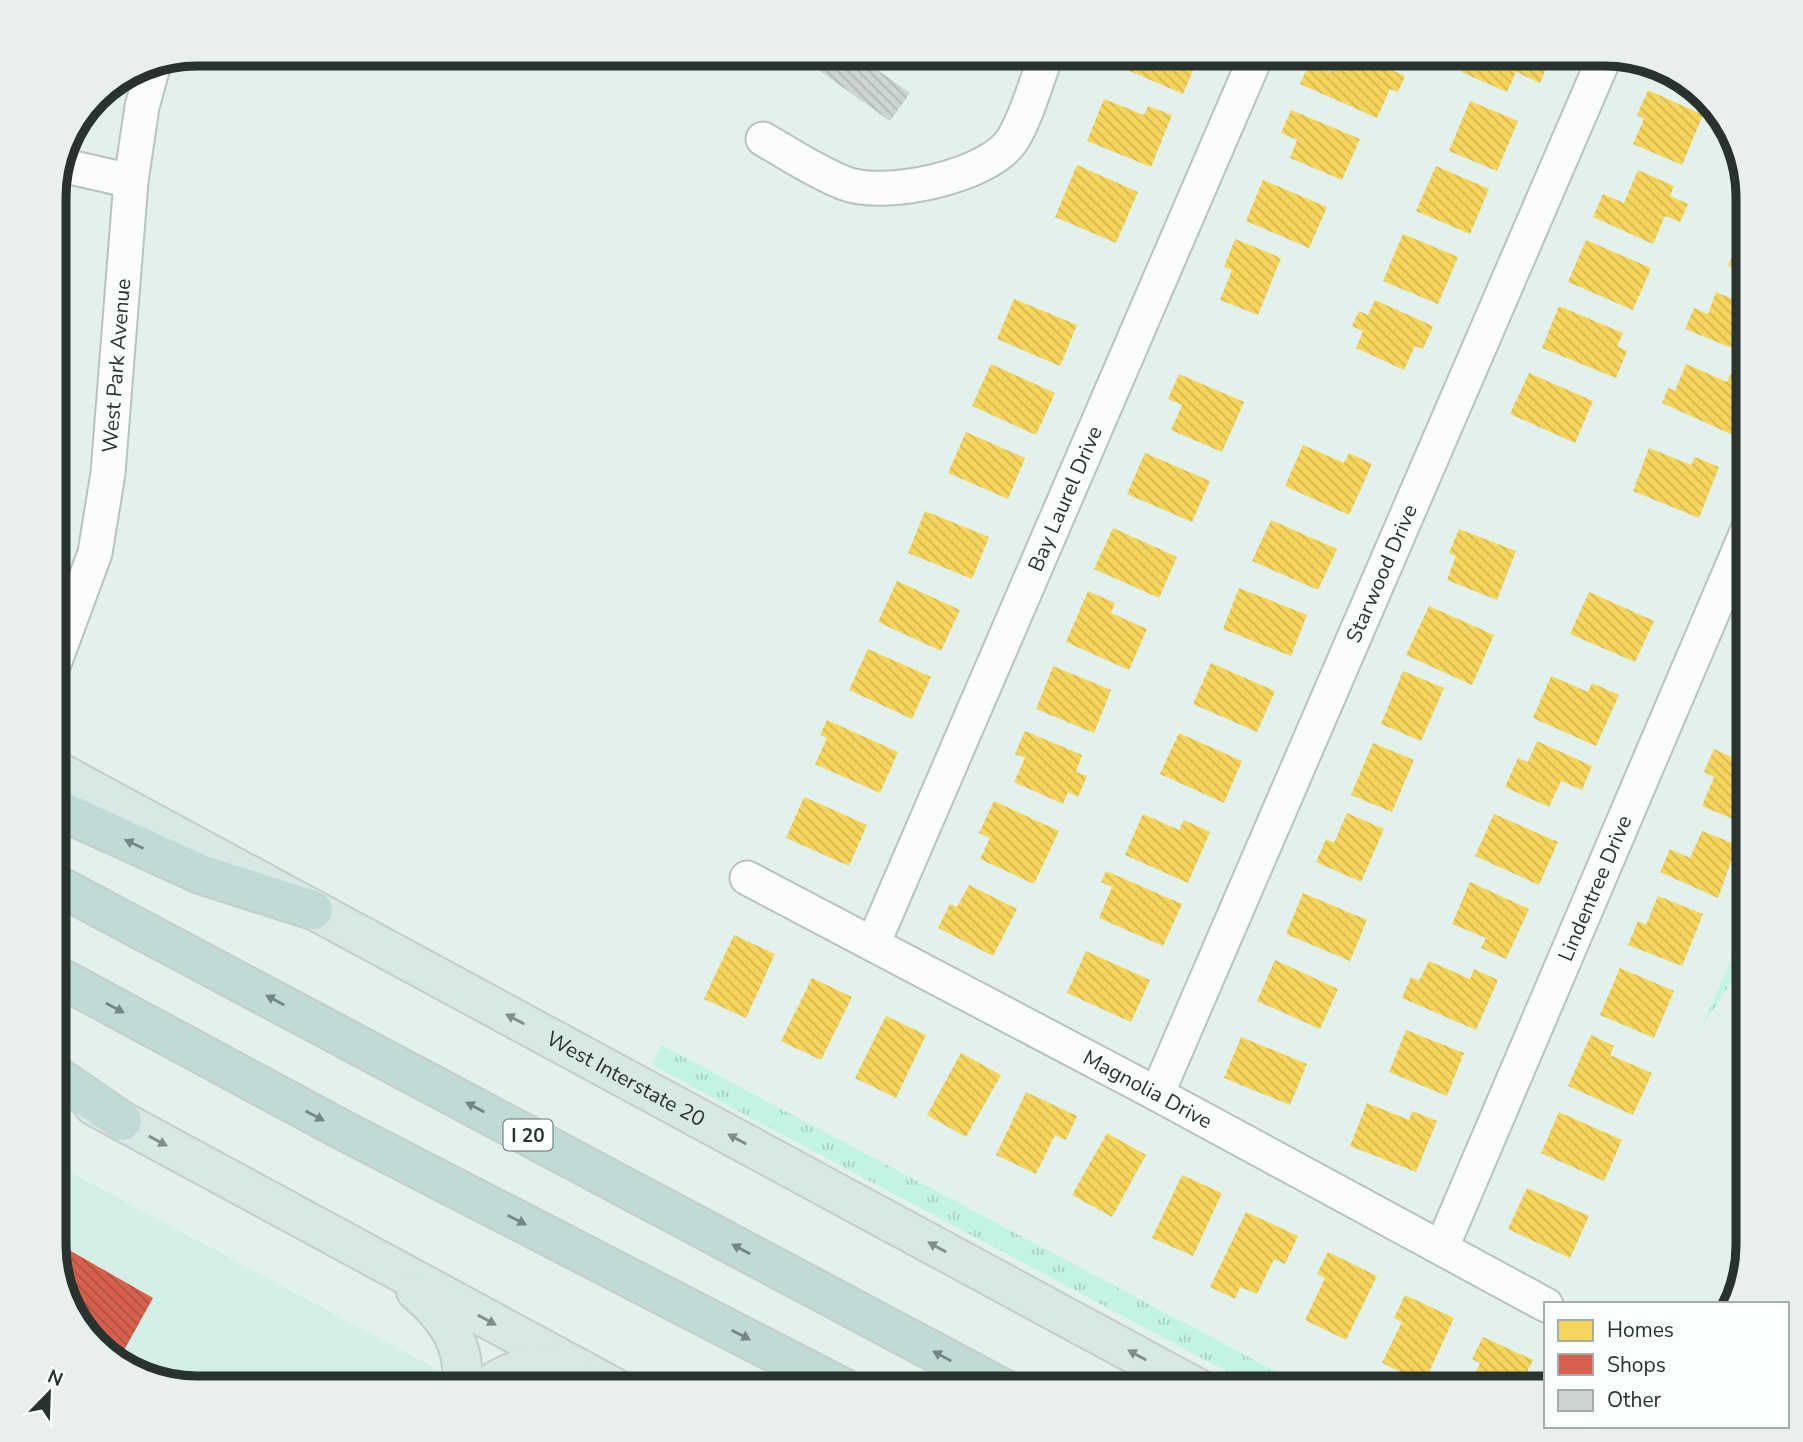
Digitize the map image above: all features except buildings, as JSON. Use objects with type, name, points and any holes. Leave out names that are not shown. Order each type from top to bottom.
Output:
[{"type":"highway","points":[[67,813],[200,874],[313,910]]},
{"type":"highway","name":"I 20","points":[[67,890],[979,1376]]},
{"type":"highway","points":[[67,981],[335,1126],[820,1376]]},
{"type":"highway","points":[[67,1084],[122,1121]]},
{"type":"main road","name":"West Interstate 20","points":[[67,777],[1175,1376]]},
{"type":"main road","points":[[67,1092],[593,1376]]},
{"type":"main road","points":[[379,1261],[439,1311],[461,1352],[461,1376]]},
{"type":"main road","points":[[502,1376],[508,1372],[534,1366],[563,1369],[583,1376]]},
{"type":"street","points":[[763,139],[845,184],[867,188],[892,190],[959,173],[995,158],[1012,141],[1042,66]]},
{"type":"street","name":"Bay Laurel Drive","points":[[873,944],[1251,66]]},
{"type":"street","name":"Starwood Drive","points":[[1157,1094],[1601,66]]},
{"type":"street","name":"West Park Avenue","points":[[67,629],[95,553],[108,473],[131,181],[142,107],[151,75]]},
{"type":"street","points":[[70,167],[131,181]]},
{"type":"street","name":"Lindentree Drive","points":[[1442,1247],[1736,557]]},
{"type":"street","name":"Magnolia Drive","points":[[747,878],[1157,1094],[1544,1304]]},
{"type":"shaded area","points":[[67,1170],[450,1376],[197,1376],[155,1369],[132,1358],[105,1337],[76,1295],[67,1253]]},
{"type":"green space","points":[[1736,949],[1736,976],[1701,1028]]},
{"type":"green space","points":[[661,1045],[1284,1376],[1235,1376],[652,1065]]}]
